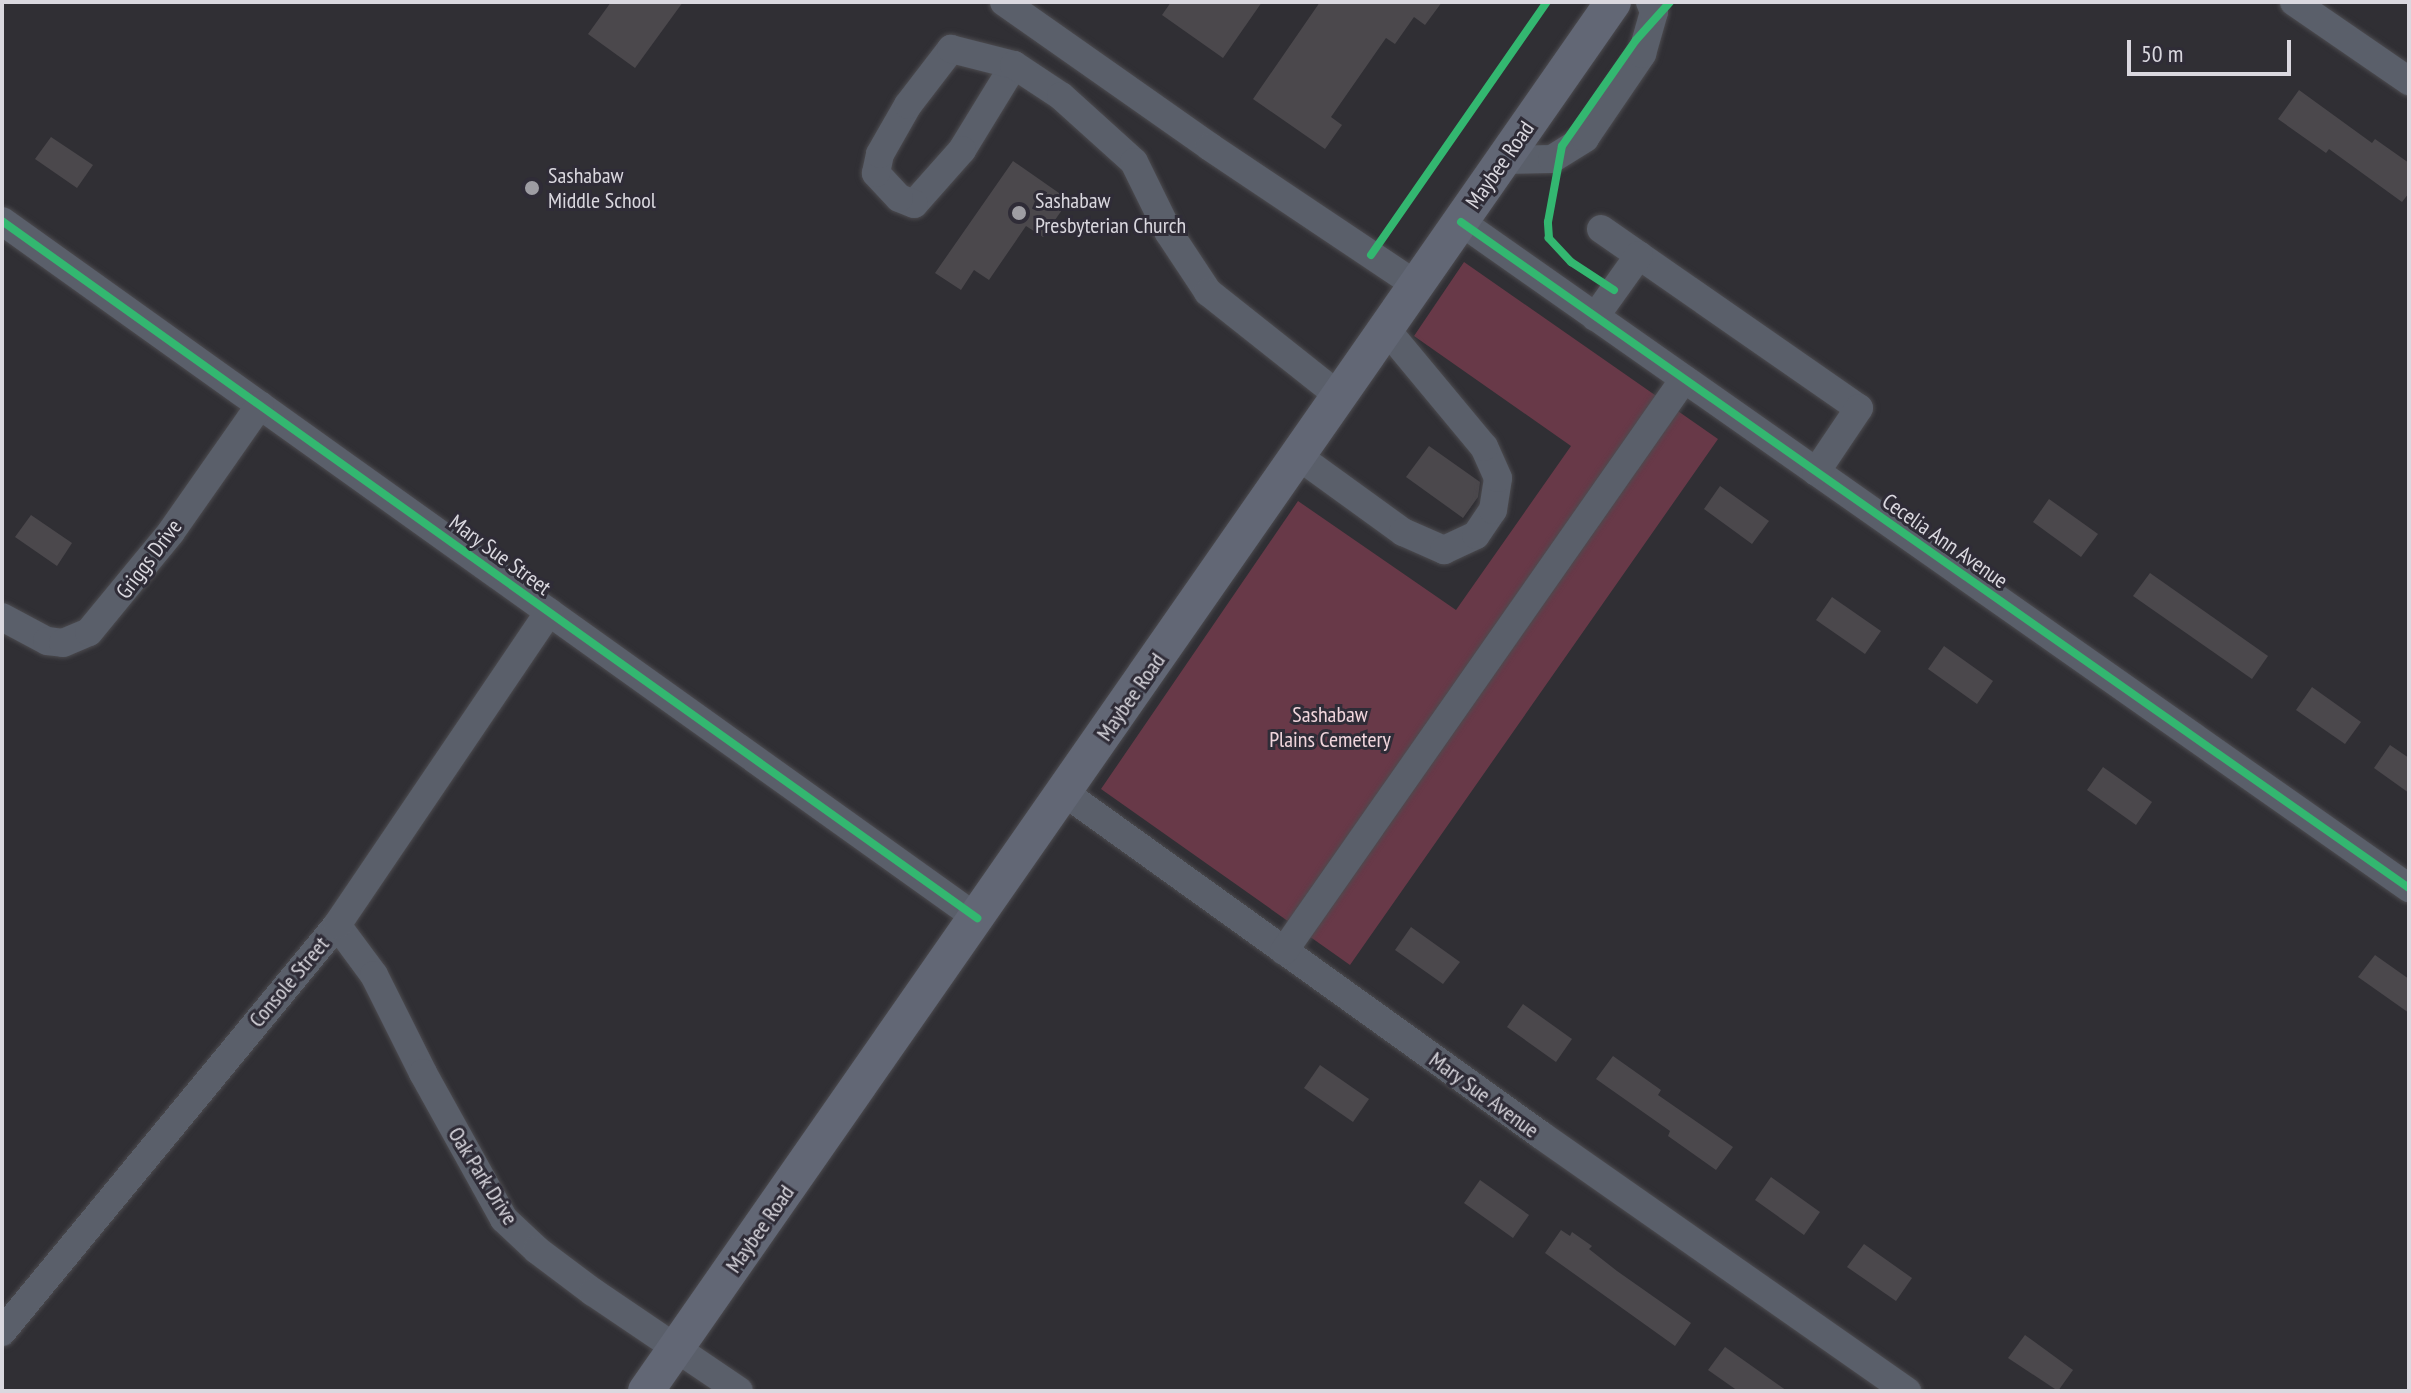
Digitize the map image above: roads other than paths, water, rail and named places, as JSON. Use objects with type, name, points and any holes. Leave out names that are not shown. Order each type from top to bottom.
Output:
[{"type":"main road","name":"Maybee Road","points":[[646,1391],[1613,2]]},
{"type":"street","points":[[1004,2],[1210,147],[1416,285]]},
{"type":"street","points":[[1504,160],[1552,159],[1585,138],[1642,54],[1654,12],[1650,2]]},
{"type":"street","points":[[2294,2],[2409,81]]},
{"type":"street","points":[[1014,65],[962,150],[914,204],[899,198],[876,173],[880,154],[908,105],[951,49],[1014,65],[1061,96],[1134,162],[1169,233],[1208,292],[1339,396]]},
{"type":"street","name":"Mary Sue Street","points":[[2,221],[977,918]]},
{"type":"street","name":"Cecelia Ann Avenue","points":[[1461,222],[2409,888]]},
{"type":"street","points":[[1601,229],[1859,408],[1816,472]]},
{"type":"street","points":[[1595,317],[1639,255]]},
{"type":"street","points":[[1298,456],[1403,532],[1444,550],[1476,535],[1493,510],[1498,478],[1484,447],[1386,329]]},
{"type":"street","points":[[1284,951],[1684,379]]},
{"type":"street","name":"Griggs Drive","points":[[2,617],[47,641],[63,643],[89,632],[171,532],[260,405]]},
{"type":"street","name":"Console Street","points":[[2,1332],[337,925],[549,612]]},
{"type":"street","name":"Mary Sue Avenue","points":[[1065,793],[1907,1391]]},
{"type":"street","name":"Oak Park Drive","points":[[337,925],[374,975],[430,1087],[504,1219],[537,1250],[739,1391]]},
{"type":"place","name":"Sashabaw Middle School","points":[[532,188]]},
{"type":"place","name":"Sashabaw Presbyterian Church","points":[[1019,213]]},
{"type":"park label","name":"Sashabaw Plains Cemetery","points":[[1330,726]]}]
